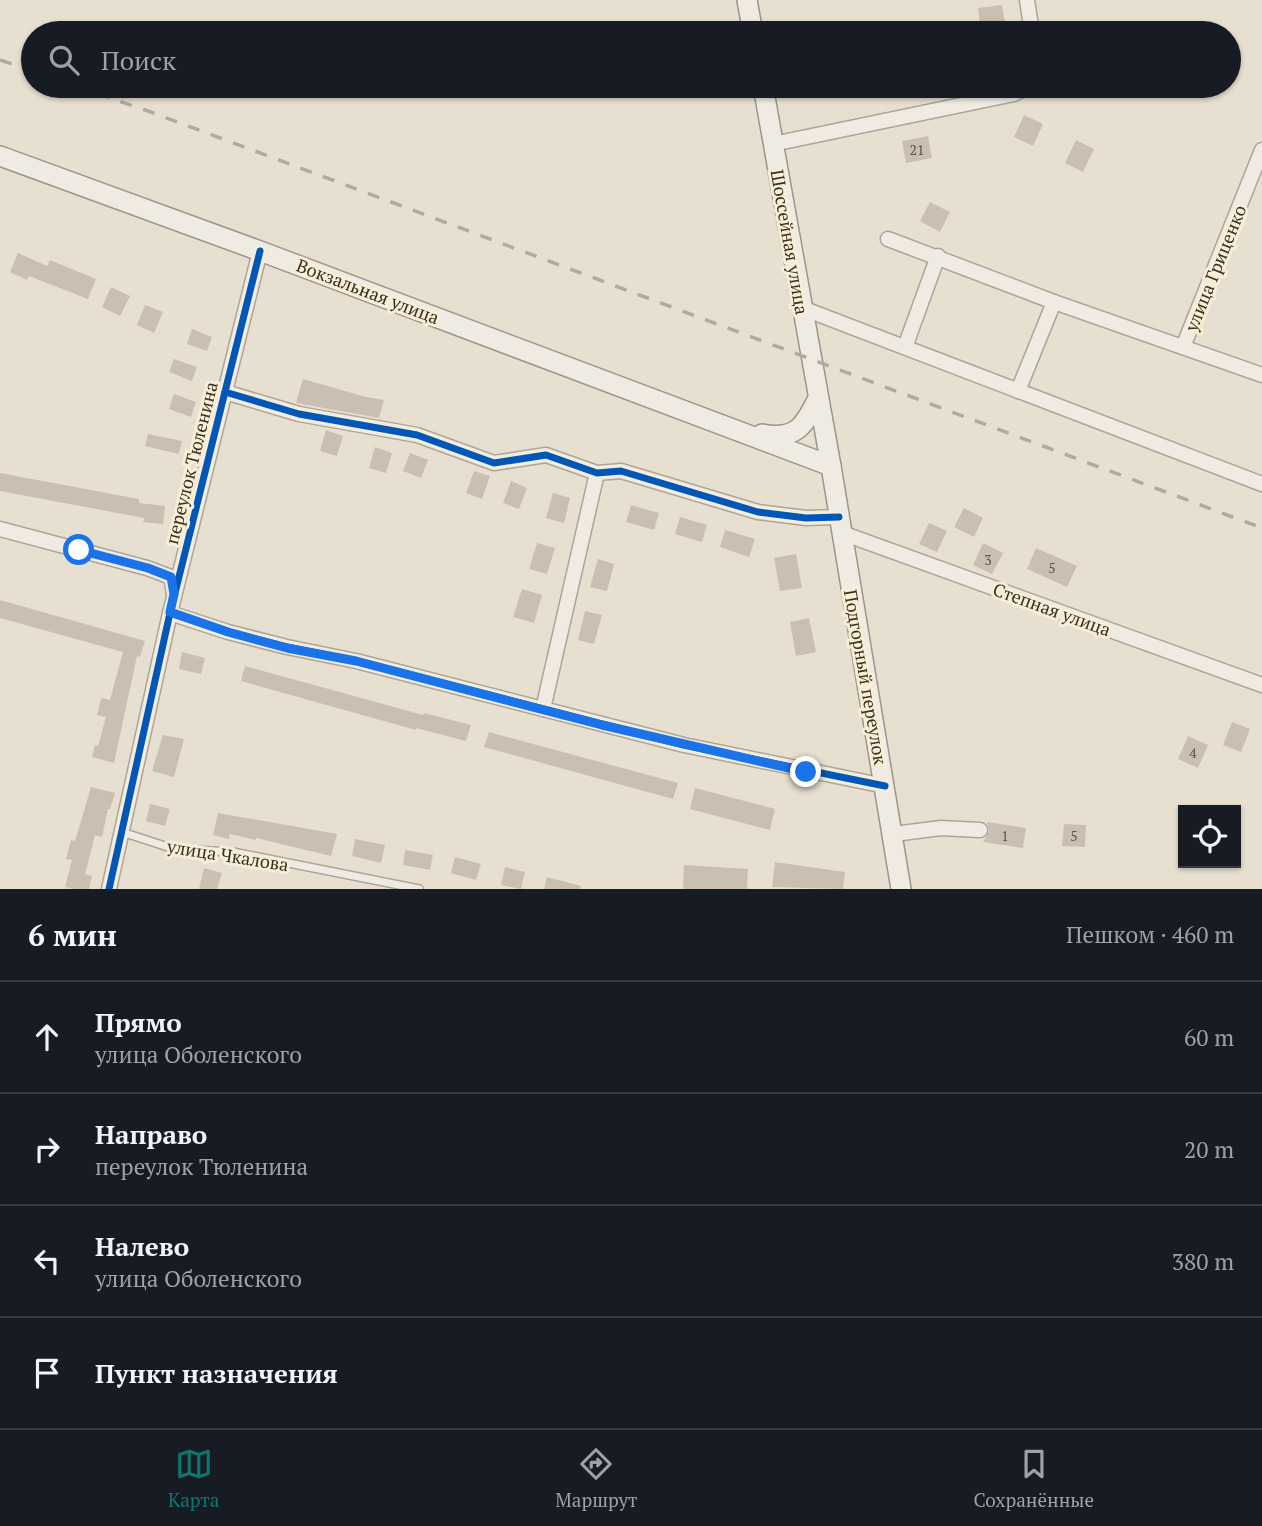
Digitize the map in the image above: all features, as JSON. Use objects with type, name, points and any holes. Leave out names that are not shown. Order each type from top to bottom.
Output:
[{"type":"main road","points":[[747,0],[751,21]]},
{"type":"main road","name":"Шоссейная улица","points":[[765,98],[831,466]]},
{"type":"main road","name":"Вокзальная улица","points":[[0,156],[735,429]]},
{"type":"main road","points":[[735,429],[773,436],[789,435],[806,422],[818,398]]},
{"type":"main road","points":[[735,429],[831,466]]},
{"type":"main road","name":"Подгорный переулок","points":[[831,466],[901,889]]},
{"type":"street","points":[[1027,0],[1030,21]]},
{"type":"street","points":[[773,144],[995,98]]},
{"type":"street","name":"улица Гриценко","points":[[1183,346],[1262,150]]},
{"type":"street","points":[[888,239],[1054,302],[1262,375]]},
{"type":"street","name":"переулок Тюленина","points":[[109,889],[174,594],[260,251]]},
{"type":"street","points":[[905,347],[938,256]]},
{"type":"street","points":[[1018,391],[1054,302]]},
{"type":"street","points":[[802,308],[1262,484]]},
{"type":"street","points":[[225,392],[299,414],[417,435],[494,463],[546,454],[597,474],[621,471],[758,512],[840,525]]},
{"type":"street","points":[[543,709],[597,474]]},
{"type":"street","name":"Степная улица","points":[[840,525],[1262,685]]},
{"type":"street","points":[[0,529],[148,568],[171,577],[174,594]]},
{"type":"street","points":[[170,612],[287,648],[356,661],[733,756],[885,786]]},
{"type":"street","points":[[894,834],[941,828],[980,830]]},
{"type":"lane","name":"улица Чкалова","points":[[121,831],[174,849],[233,852],[419,889]]},
{"type":"building","points":[[1002,5],[1005,21],[980,21],[978,8]]},
{"type":"building","points":[[1024,115],[1043,124],[1033,146],[1014,137]]},
{"type":"building","points":[[928,136],[932,158],[906,163],[902,141]]},
{"type":"building","points":[[1076,140],[1094,149],[1083,172],[1065,163]]},
{"type":"building","points":[[930,202],[950,212],[940,232],[920,221]]},
{"type":"building","points":[[18,253],[47,266],[50,260],[96,279],[88,299],[29,276],[27,280],[10,272]]},
{"type":"building","points":[[111,287],[130,296],[120,316],[102,307]]},
{"type":"building","points":[[145,305],[163,312],[154,333],[137,325]]},
{"type":"building","points":[[192,329],[212,337],[207,351],[187,344]]},
{"type":"building","points":[[174,359],[197,367],[192,381],[169,372]]},
{"type":"building","points":[[303,379],[384,400],[379,418],[296,403]]},
{"type":"building","points":[[174,394],[196,402],[191,417],[169,409]]},
{"type":"building","points":[[326,430],[343,436],[337,456],[320,451]]},
{"type":"building","points":[[148,434],[182,441],[179,454],[145,446]]},
{"type":"building","points":[[375,447],[392,453],[386,473],[369,468]]},
{"type":"building","points":[[410,453],[428,460],[421,478],[403,471]]},
{"type":"building","points":[[474,471],[490,476],[482,499],[466,493]]},
{"type":"building","points":[[0,473],[139,499],[139,503],[165,506],[163,524],[143,522],[144,518],[0,491]]},
{"type":"building","points":[[511,481],[527,488],[519,509],[503,503]]},
{"type":"building","points":[[553,493],[570,498],[564,523],[546,518]]},
{"type":"building","points":[[631,505],[659,513],[654,530],[626,522]]},
{"type":"building","points":[[964,508],[983,518],[974,537],[954,527]]},
{"type":"building","points":[[680,517],[707,525],[702,542],[675,534]]},
{"type":"building","points":[[929,523],[947,531],[937,552],[919,544]]},
{"type":"building","points":[[725,530],[755,539],[749,557],[720,547]]},
{"type":"building","points":[[537,543],[555,548],[547,574],[529,569]]},
{"type":"building","points":[[983,543],[1003,553],[992,574],[973,565]]},
{"type":"building","points":[[1036,548],[1077,566],[1067,587],[1027,569]]},
{"type":"building","points":[[796,554],[802,588],[780,591],[774,558]]},
{"type":"building","points":[[598,559],[614,564],[607,591],[590,587]]},
{"type":"building","points":[[522,589],[542,595],[534,623],[513,617]]},
{"type":"building","points":[[0,600],[145,641],[140,657],[137,656],[114,763],[92,757],[106,717],[97,715],[101,698],[110,700],[123,652],[0,618]]},
{"type":"building","points":[[585,611],[602,615],[594,644],[578,640]]},
{"type":"building","points":[[809,618],[816,652],[796,656],[790,622]]},
{"type":"building","points":[[182,652],[205,658],[201,674],[179,669]]},
{"type":"building","points":[[245,666],[423,715],[424,713],[471,725],[466,741],[416,730],[241,681]]},
{"type":"building","points":[[1232,722],[1250,729],[1241,752],[1223,745]]},
{"type":"building","points":[[489,732],[678,783],[673,799],[484,747]]},
{"type":"building","points":[[163,735],[184,739],[174,777],[152,771]]},
{"type":"building","points":[[1188,736],[1208,745],[1198,768],[1178,759]]},
{"type":"building","points":[[91,787],[115,793],[108,809],[102,837],[95,835],[85,874],[92,876],[89,889],[74,889],[65,887],[72,860],[66,859],[71,840],[75,841]]},
{"type":"building","points":[[695,788],[775,809],[770,830],[690,809]]},
{"type":"building","points":[[150,804],[170,809],[165,826],[146,821]]},
{"type":"building","points":[[218,813],[337,834],[331,856],[256,838],[230,834],[229,839],[213,835]]},
{"type":"building","points":[[987,822],[1026,828],[1023,848],[983,842],[989,831]]},
{"type":"building","points":[[1064,824],[1086,825],[1085,847],[1062,846]]},
{"type":"building","points":[[355,839],[385,845],[381,863],[352,856]]},
{"type":"building","points":[[405,850],[433,855],[430,870],[403,865]]},
{"type":"building","points":[[455,857],[481,864],[476,880],[451,873]]},
{"type":"building","points":[[775,862],[845,872],[843,889],[772,887]]},
{"type":"building","points":[[684,865],[748,869],[747,889],[683,889]]},
{"type":"building","points":[[505,867],[525,872],[521,889],[501,885]]},
{"type":"building","points":[[204,868],[222,873],[217,889],[199,889]]},
{"type":"building","points":[[547,877],[581,886],[580,889],[544,889]]},
{"type":"railway","points":[[0,60],[21,67]]},
{"type":"railway","points":[[110,98],[1262,528]]},
{"type":"cycle path","points":[[109,889],[170,613],[260,251]]},
{"type":"cycle path","points":[[225,392],[299,414],[417,435],[494,463],[546,455],[597,473],[621,471],[758,512],[806,518],[839,517]]},
{"type":"cycle path","points":[[170,613],[228,632],[356,661],[684,745],[885,786]]},
{"type":"route","points":[[79,550],[148,568],[171,577],[174,594],[170,612],[228,632],[287,648],[356,661],[684,745],[806,772]]}]
